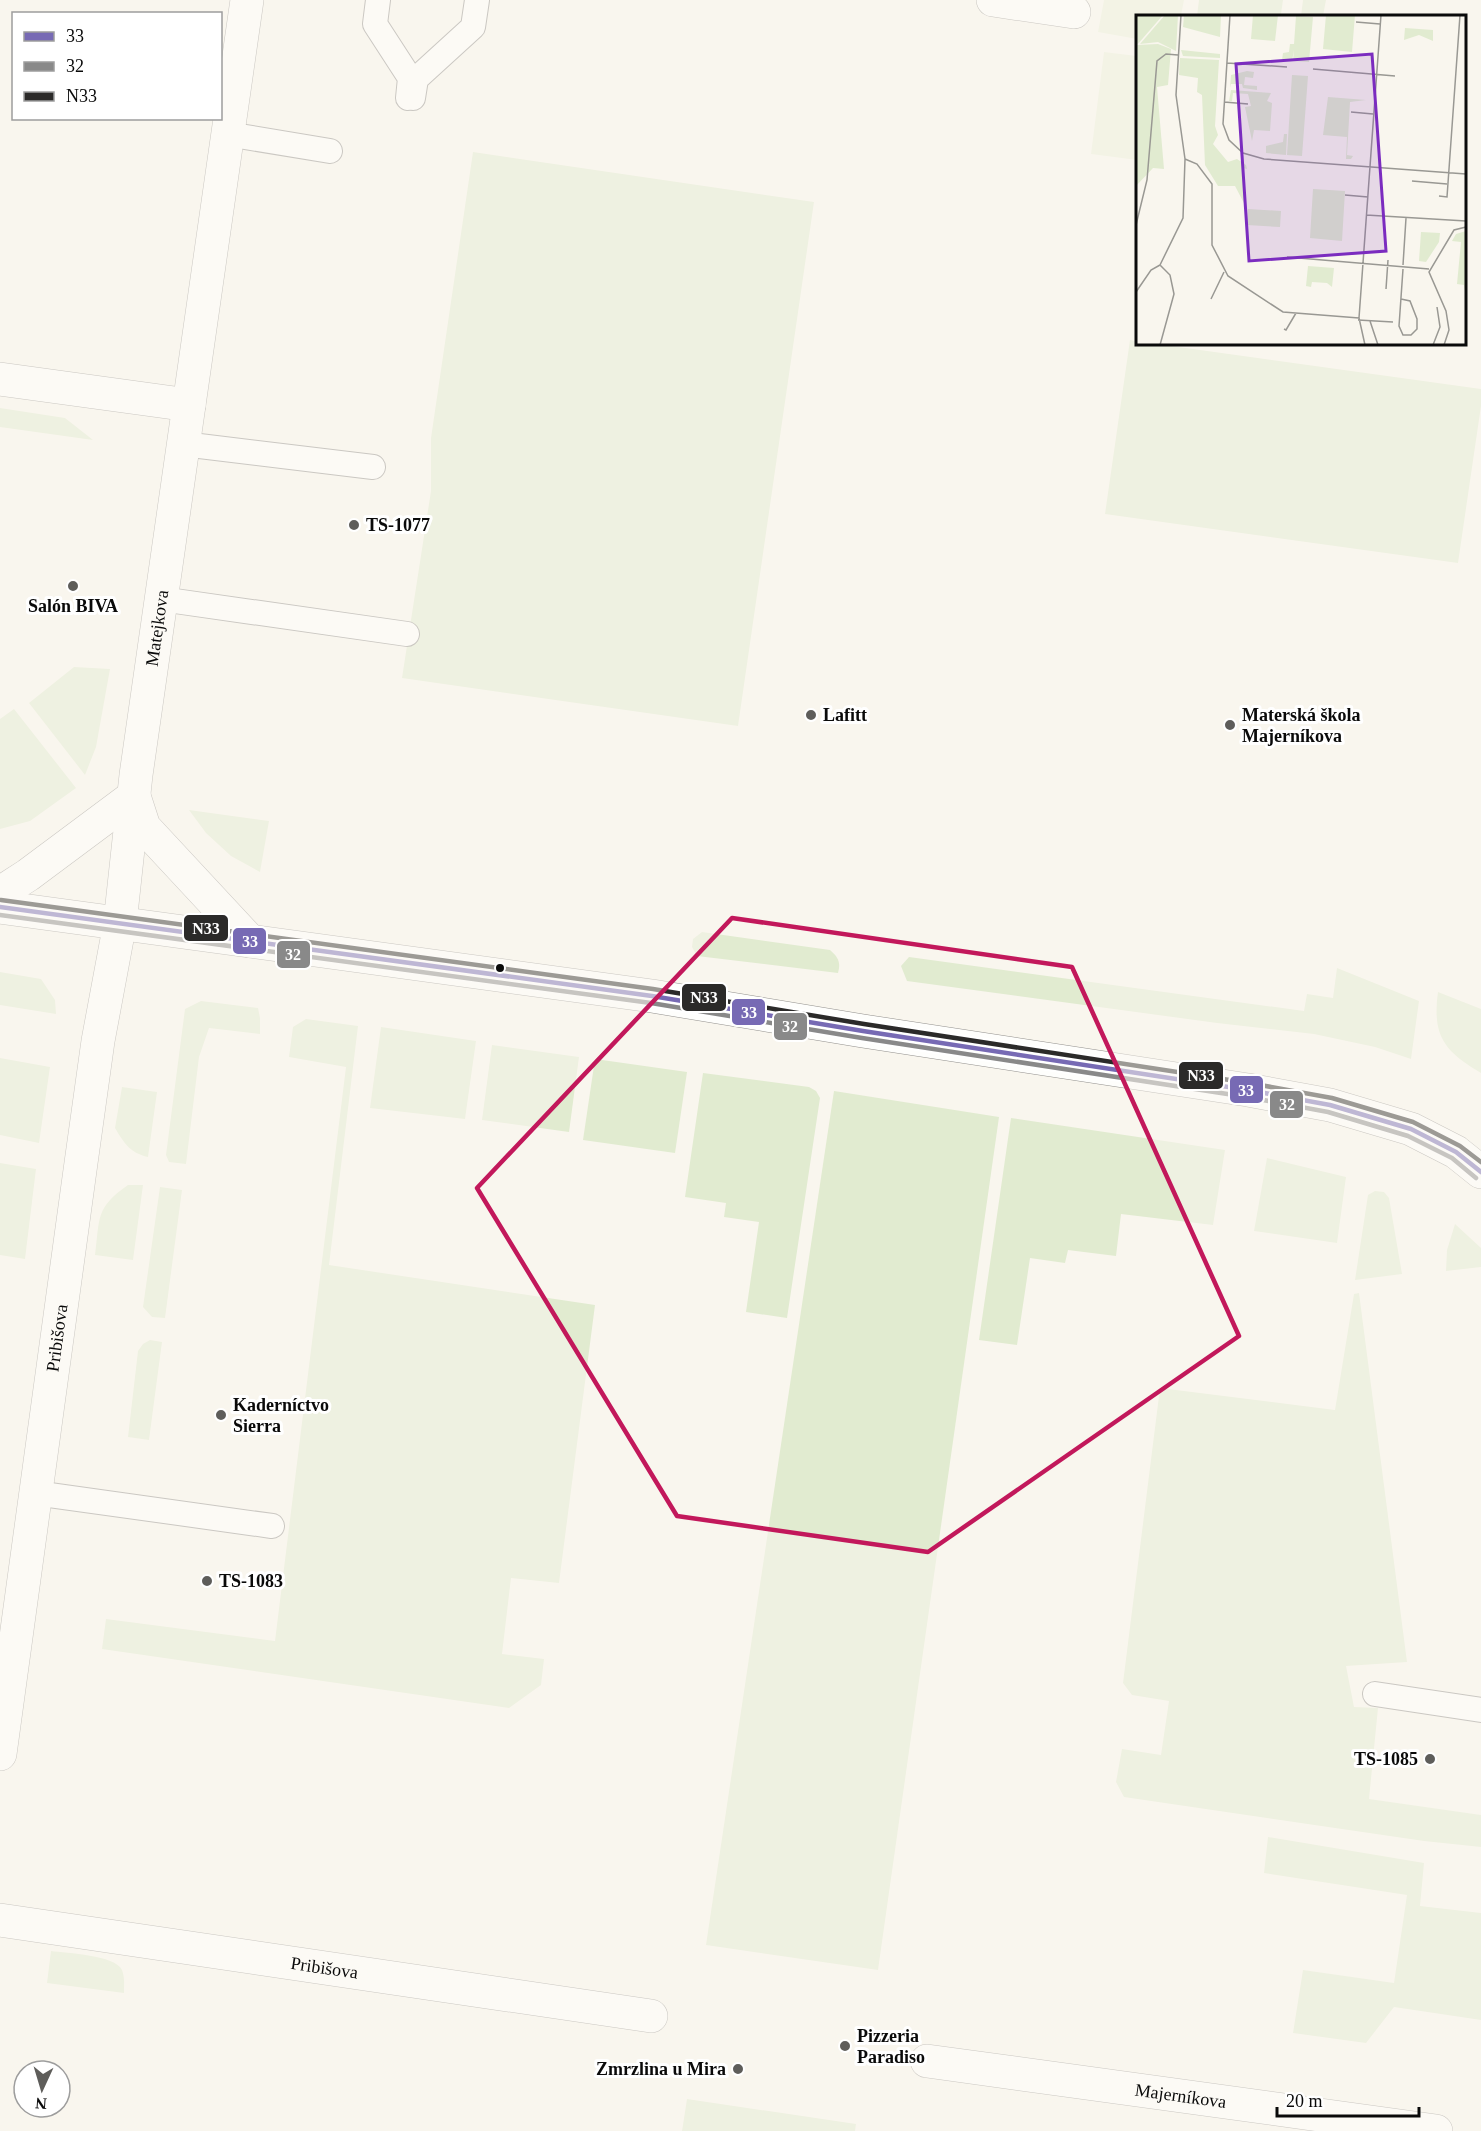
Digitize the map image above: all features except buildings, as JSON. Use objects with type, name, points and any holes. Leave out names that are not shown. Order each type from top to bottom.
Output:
[{"type":"street","name":"Matejkova","points":[[120,923],[134,796],[161,599],[247,0]]},
{"type":"street","points":[[993,0],[1074,12]]},
{"type":"street","points":[[0,379],[189,405]]},
{"type":"street","points":[[0,893],[28,876],[134,796],[144,827],[250,941]]},
{"type":"street","points":[[0,908],[652,996],[852,1030],[1248,1090],[1330,1106],[1412,1129],[1455,1152],[1481,1172]]},
{"type":"street","name":"Pribišova","points":[[0,1754],[98,1041],[120,923]]},
{"type":"street","name":"Pribišova","points":[[0,1920],[651,2016]]},
{"type":"street","name":"Majerníkova","points":[[927,2061],[1416,2130]]},
{"type":"lane","points":[[378,0],[375,24],[410,78],[411,98],[416,79],[473,27],[477,0]]},
{"type":"lane","points":[[227,134],[330,151]]},
{"type":"lane","points":[[183,444],[373,467]]},
{"type":"lane","points":[[161,599],[406,634]]},
{"type":"lane","points":[[35,1493],[272,1526]]},
{"type":"lane","points":[[1375,1694],[1481,1710]]},
{"type":"highlighted area","points":[[732,918],[1072,967],[1239,1336],[928,1552],[677,1516],[477,1188]]},
{"type":"green space","points":[[1104,0],[1184,0],[1181,15],[1136,15],[1136,39],[1098,32]]},
{"type":"green space","points":[[1199,0],[1283,0],[1281,14],[1290,15],[1197,15]]},
{"type":"green space","points":[[1303,0],[1326,0],[1323,15],[1301,15]]},
{"type":"green space","points":[[1104,52],[1136,56],[1136,160],[1091,154]]},
{"type":"green space","points":[[473,152],[814,202],[738,726],[402,678],[431,491],[431,438]]},
{"type":"green space","points":[[1130,340],[1136,341],[1136,345],[1164,345],[1481,389],[1481,406],[1458,563],[1105,514]]},
{"type":"green space","points":[[0,408],[65,418],[93,440],[0,427]]},
{"type":"green space","points":[[74,667],[110,669],[96,747],[85,775],[29,703]]},
{"type":"green space","points":[[14,709],[76,788],[30,821],[0,829],[0,719]]},
{"type":"green space","points":[[189,810],[269,821],[260,872],[231,856],[206,833]]},
{"type":"green space","points":[[702,932],[830,950],[838,960],[838,973],[697,956],[692,947],[693,939]]},
{"type":"green space","points":[[909,957],[1304,1011],[1307,994],[1333,998],[1337,968],[1419,1001],[1411,1059],[1375,1047],[1314,1034],[907,981],[901,966]]},
{"type":"green space","points":[[0,972],[41,979],[55,1000],[56,1014],[0,1005]]},
{"type":"green space","points":[[1438,992],[1481,1009],[1481,1073],[1458,1057],[1443,1041],[1437,1020]]},
{"type":"green space","points":[[201,1001],[258,1008],[260,1034],[209,1028],[199,1057],[186,1164],[169,1162],[166,1155],[185,1009]]},
{"type":"green space","points":[[306,1019],[358,1026],[329,1265],[595,1305],[559,1583],[511,1578],[502,1654],[544,1659],[541,1685],[509,1708],[102,1649],[106,1619],[275,1641],[346,1067],[289,1057],[293,1027]]},
{"type":"green space","points":[[381,1027],[476,1041],[465,1119],[370,1108]]},
{"type":"green space","points":[[492,1045],[579,1057],[569,1132],[482,1120]]},
{"type":"green space","points":[[0,1058],[50,1067],[39,1143],[0,1135]]},
{"type":"green space","points":[[595,1059],[687,1072],[675,1153],[583,1140]]},
{"type":"green space","points":[[703,1073],[809,1087],[816,1091],[820,1098],[787,1318],[746,1312],[759,1222],[724,1217],[726,1203],[685,1197]]},
{"type":"green space","points":[[122,1087],[157,1092],[148,1157],[128,1147],[115,1128]]},
{"type":"green space","points":[[834,1091],[999,1117],[878,1970],[706,1945]]},
{"type":"green space","points":[[1011,1118],[1225,1150],[1213,1225],[1121,1214],[1116,1256],[1068,1250],[1065,1263],[1030,1258],[1017,1345],[979,1340]]},
{"type":"green space","points":[[1267,1158],[1346,1177],[1337,1243],[1254,1231]]},
{"type":"green space","points":[[0,1163],[36,1169],[25,1259],[0,1255]]},
{"type":"green space","points":[[128,1185],[143,1185],[133,1260],[95,1255],[99,1223],[104,1208],[117,1193]]},
{"type":"green space","points":[[160,1187],[182,1190],[165,1318],[152,1317],[143,1307]]},
{"type":"green space","points":[[1375,1191],[1384,1192],[1389,1198],[1402,1274],[1355,1280],[1368,1195]]},
{"type":"green space","points":[[1455,1224],[1481,1248],[1481,1267],[1446,1271],[1447,1250]]},
{"type":"green space","points":[[1359,1293],[1407,1662],[1346,1666],[1354,1707],[1378,1708],[1369,1799],[1481,1815],[1481,1847],[1424,1841],[1124,1797],[1116,1782],[1122,1749],[1161,1755],[1169,1701],[1132,1695],[1123,1683],[1160,1388],[1335,1410],[1354,1294]]},
{"type":"green space","points":[[150,1340],[162,1342],[149,1440],[128,1437],[138,1351]]},
{"type":"green space","points":[[1268,1837],[1424,1863],[1420,1906],[1481,1913],[1481,2020],[1394,2007],[1366,2043],[1293,2033],[1303,1970],[1394,1983],[1407,1895],[1264,1873]]},
{"type":"green space","points":[[51,1951],[101,1958],[118,1965],[123,1973],[124,1993],[47,1983]]},
{"type":"green space","points":[[687,2099],[856,2124],[855,2131],[682,2131]]},
{"type":"transit line","name":"N33","points":[[1,900],[653,989],[1249,1083],[1332,1098],[1413,1122],[1460,1146],[1481,1162]]},
{"type":"transit line","name":"33","points":[[0,907],[652,996],[1248,1090],[1330,1105],[1411,1129],[1456,1152],[1481,1172]]},
{"type":"transit line","name":"32","points":[[0,915],[651,1003],[1247,1097],[1328,1112],[1408,1136],[1452,1158],[1476,1178]]},
{"type":"place","name":"TS-1077","points":[[354,525]]},
{"type":"place","name":"Salón BIVA","points":[[73,586]]},
{"type":"place","name":"Lafitt","points":[[811,715]]},
{"type":"place","name":"Materská škola Majerníkova","points":[[1230,725]]},
{"type":"place","name":"Kaderníctvo Sierra","points":[[221,1415]]},
{"type":"place","name":"TS-1083","points":[[207,1581]]},
{"type":"place","name":"TS-1085","points":[[1430,1759]]},
{"type":"place","name":"Pizzeria Paradiso","points":[[845,2046]]},
{"type":"place","name":"Zmrzlina u Mira","points":[[738,2069]]}]
